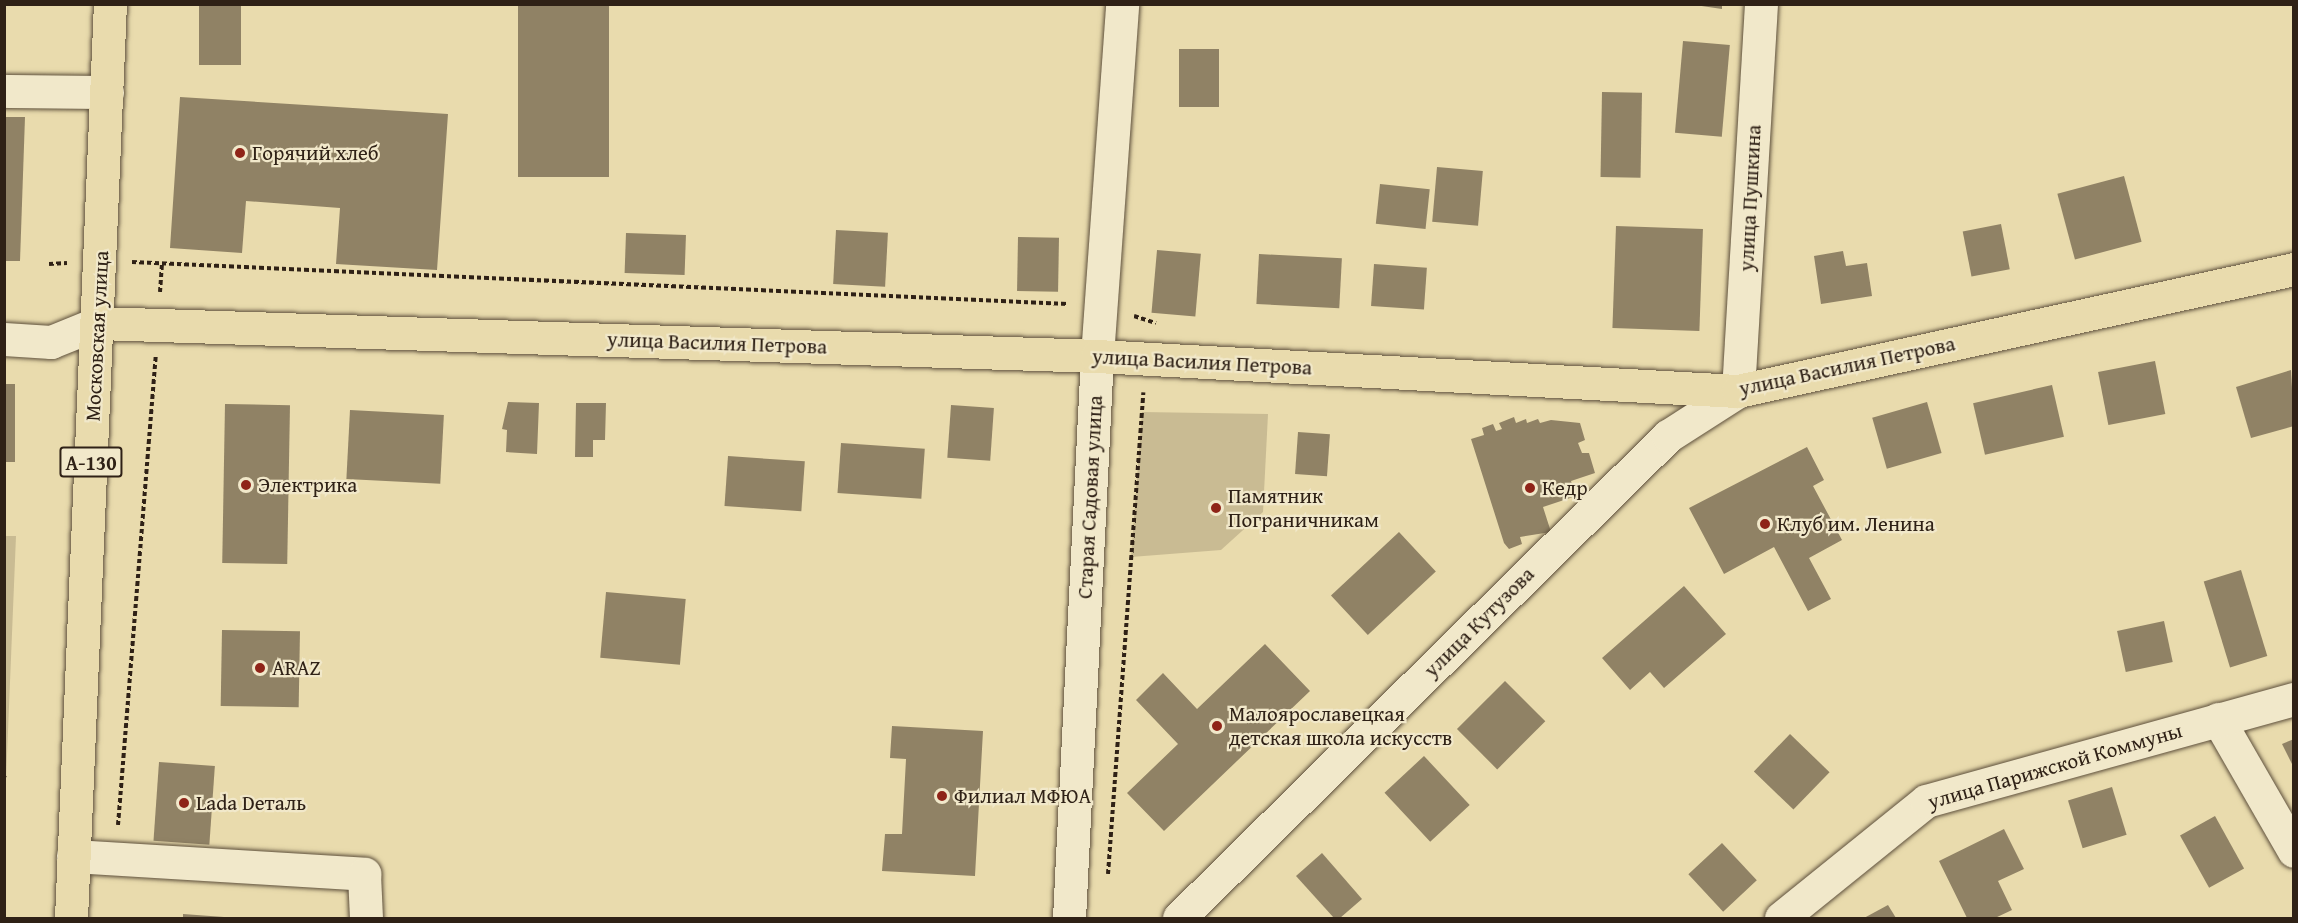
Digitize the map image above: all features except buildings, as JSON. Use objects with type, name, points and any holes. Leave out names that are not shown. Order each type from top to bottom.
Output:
[{"type":"main road","name":"Московская улица","points":[[70,918],[98,323],[110,4]]},
{"type":"main road","name":"улица Василия Петрова","points":[[98,323],[1097,356],[1738,391],[2294,269]]},
{"type":"street","name":"Старая Садовая улица","points":[[1069,918],[1097,356],[1103,306],[1122,4]]},
{"type":"street","name":"улица Пушкина","points":[[1738,391],[1761,4]]},
{"type":"street","points":[[4,91],[107,92]]},
{"type":"street","points":[[4,339],[51,342],[98,323]]},
{"type":"street","name":"улица Кутузова","points":[[1179,918],[1668,436],[1738,391]]},
{"type":"street","name":"улица Парижской Коммуны","points":[[1781,918],[1926,801],[2218,718],[2294,699]]},
{"type":"street","points":[[2218,718],[2294,851]]},
{"type":"street","points":[[74,856],[364,874],[366,918]]},
{"type":"path","points":[[49,264],[100,261],[1103,306],[1158,324],[1154,359],[1140,400],[1107,883]]},
{"type":"path","points":[[115,858],[162,264]]},
{"type":"shaded area","points":[[1142,412],[1268,414],[1263,512],[1221,550],[1131,557]]},
{"type":"shaded area","points":[[4,536],[16,536],[5,804],[4,804]]},
{"type":"place","name":"Горячий хлеб","points":[[240,153]]},
{"type":"place","name":"Электрика","points":[[246,485]]},
{"type":"place","name":"Кедр","points":[[1530,488]]},
{"type":"place","name":"Памятник Пограничникам","points":[[1216,508]]},
{"type":"place","name":"Клуб им. Ленина","points":[[1765,524]]},
{"type":"place","name":"ARAZ","points":[[260,668]]},
{"type":"place","name":"Малоярославецкая детская школа искусств","points":[[1217,726]]},
{"type":"place","name":"Филиал МФЮА","points":[[942,796]]},
{"type":"place","name":"Lada Dеталь","points":[[184,803]]}]
